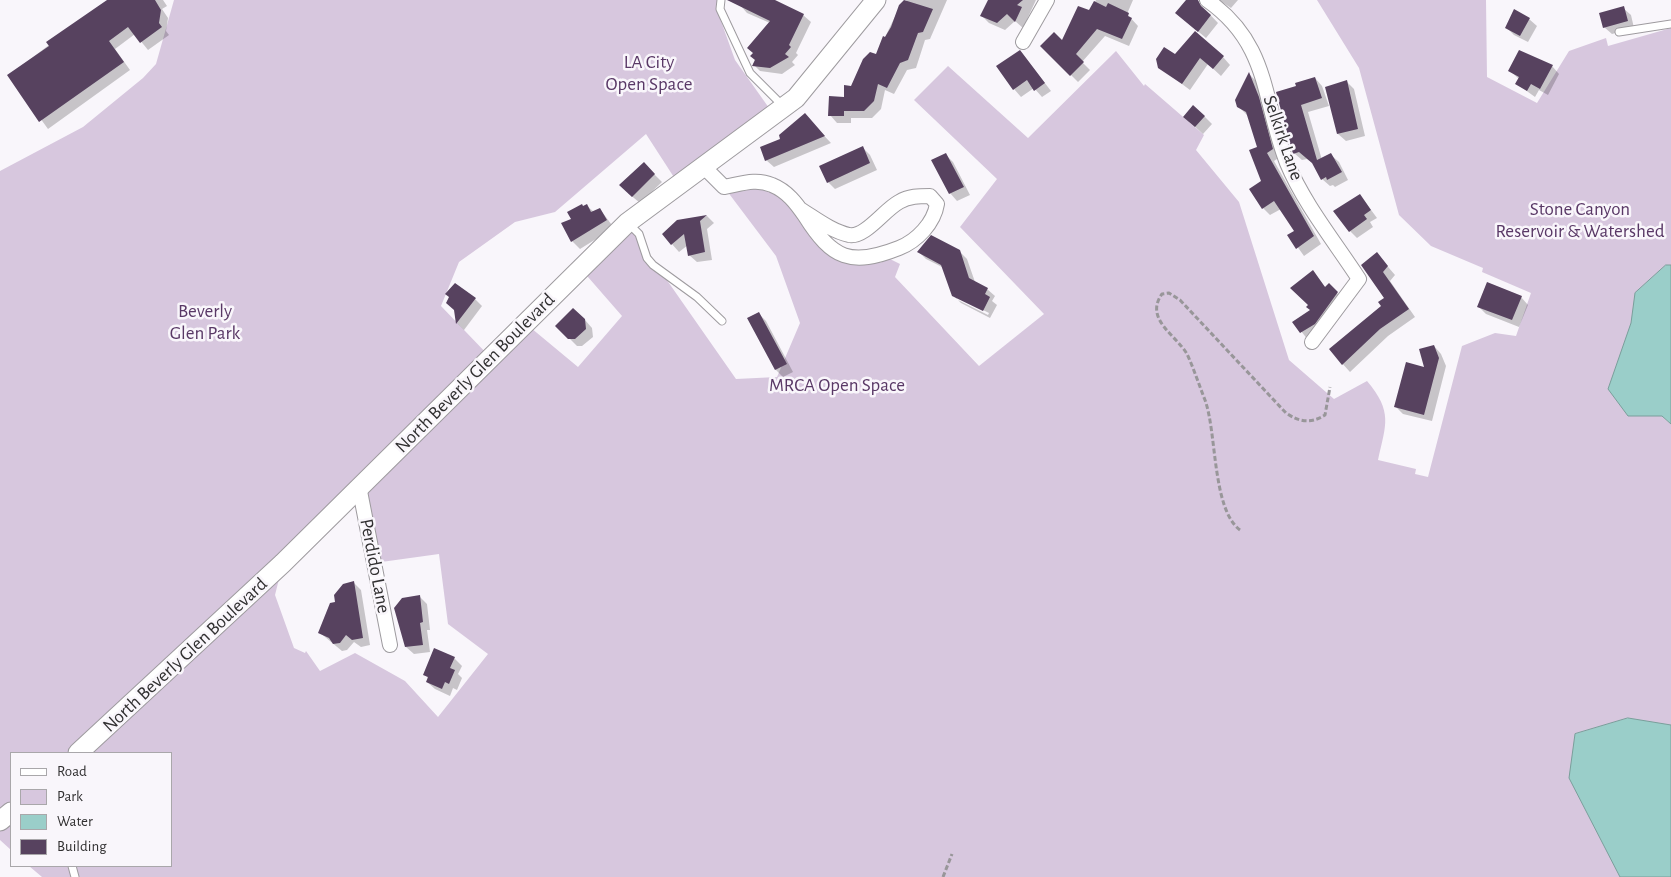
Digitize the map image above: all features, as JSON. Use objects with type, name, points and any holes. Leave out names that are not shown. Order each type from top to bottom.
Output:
[{"type":"main road","name":"North Beverly Glen Boulevard","points":[[79,752],[283,563],[628,223],[796,98],[876,0]]},
{"type":"main road","points":[[0,821],[10,813]]},
{"type":"street","name":"Selkirk Lane","points":[[1207,0],[1222,10],[1244,34],[1258,61],[1287,162],[1301,191],[1359,279],[1312,342]]},
{"type":"street","points":[[1023,42],[1046,2]]},
{"type":"street","points":[[704,167],[724,186],[758,180],[774,185],[794,200],[817,236],[833,250],[852,258],[876,257],[909,244],[935,215],[937,204],[930,196],[914,196],[900,201],[881,214],[862,234],[856,236],[835,230],[800,209]]},
{"type":"street","name":"Perdido Lane","points":[[359,486],[390,645]]},
{"type":"lane","points":[[721,0],[720,9],[750,73],[784,107]]},
{"type":"lane","points":[[1619,32],[1671,24]]},
{"type":"lane","points":[[628,223],[639,234],[647,258],[653,265],[697,297],[722,321]]},
{"type":"path","points":[[1240,530],[1228,515],[1221,494],[1206,405],[1186,353],[1160,322],[1155,310],[1158,300],[1162,294],[1169,293],[1180,300],[1286,413],[1296,420],[1316,421],[1325,415],[1330,387]]},
{"type":"path","points":[[943,877],[952,854]]},
{"type":"green space","points":[[174,0],[721,0],[717,10],[735,60],[774,115],[679,185],[646,134],[555,212],[515,222],[459,262],[441,306],[490,357],[525,323],[578,367],[622,316],[581,269],[627,223],[736,379],[777,377],[800,323],[776,256],[724,187],[774,185],[833,250],[876,257],[881,263],[884,256],[900,264],[895,277],[979,366],[1044,314],[960,227],[997,179],[914,100],[948,66],[1028,138],[1116,51],[1144,86],[1145,84],[1204,135],[1196,150],[1239,202],[1289,360],[1334,399],[1367,381],[1381,401],[1384,410],[1385,427],[1378,460],[1416,469],[1415,474],[1428,477],[1462,346],[1495,333],[1516,336],[1531,293],[1482,272],[1483,268],[1431,246],[1399,215],[1359,68],[1317,0],[1486,0],[1487,77],[1537,103],[1569,51],[1606,38],[1608,46],[1671,28],[1671,418],[1662,416],[1671,424],[1671,730],[1628,718],[1620,721],[1671,877],[42,877],[30,867],[172,867],[172,752],[10,752],[10,849],[0,840],[0,171],[83,127],[143,78],[156,64]],"holes":[[[359,487],[374,563],[439,554],[448,624],[488,654],[438,717],[405,681],[355,653],[320,671],[306,651],[305,653],[294,648],[275,595],[283,563]]]},
{"type":"water","points":[[1666,265],[1671,265],[1671,424],[1662,416],[1628,416],[1608,389],[1631,323],[1635,293]]},
{"type":"water","points":[[1628,718],[1671,725],[1671,877],[1620,877],[1569,778],[1575,734]]},
{"type":"building","points":[[107,0],[155,0],[161,10],[159,23],[162,27],[140,43],[128,27],[109,41],[124,62],[39,122],[7,75],[49,46],[46,42]]},
{"type":"building","points":[[727,0],[775,0],[804,14],[789,45],[791,47],[785,54],[789,57],[770,68],[752,66],[755,60],[750,56],[753,53],[747,48],[770,21]]},
{"type":"building","points":[[904,0],[933,9],[923,32],[918,33],[908,60],[900,63],[887,88],[878,84],[874,101],[864,111],[844,111],[844,116],[828,116],[829,96],[844,97],[844,85],[851,86],[863,59],[870,52],[876,54],[883,36],[885,37],[891,27],[899,5]]},
{"type":"building","points":[[988,0],[1023,0],[1017,5],[1022,7],[1015,22],[1007,14],[997,23],[980,16]]},
{"type":"building","points":[[1186,0],[1198,0],[1201,6],[1211,15],[1198,32],[1175,13]]},
{"type":"building","points":[[1094,1],[1106,7],[1108,3],[1129,13],[1128,16],[1132,18],[1122,39],[1097,29],[1076,54],[1084,62],[1070,76],[1040,46],[1054,32],[1062,40],[1078,6],[1089,10]]},
{"type":"building","points":[[1624,6],[1628,21],[1603,28],[1599,13]]},
{"type":"building","points":[[1514,9],[1530,18],[1520,36],[1505,28]]},
{"type":"building","points":[[1195,31],[1224,56],[1213,69],[1200,58],[1182,84],[1158,68],[1156,59],[1164,47],[1175,54]]},
{"type":"building","points":[[1020,50],[1045,83],[1034,91],[1027,80],[1013,90],[996,66]]},
{"type":"building","points":[[1519,50],[1553,65],[1540,89],[1531,84],[1527,91],[1515,84],[1519,77],[1508,71]]},
{"type":"building","points":[[1249,72],[1259,97],[1273,149],[1267,153],[1314,236],[1296,249],[1287,235],[1294,231],[1274,201],[1262,209],[1249,189],[1261,181],[1249,150],[1257,147],[1246,112],[1237,107],[1235,100]]},
{"type":"building","points":[[1315,77],[1322,98],[1301,105],[1317,160],[1331,153],[1342,172],[1327,180],[1326,177],[1321,180],[1312,163],[1299,152],[1293,154],[1276,92],[1296,86],[1295,83]]},
{"type":"building","points":[[1347,80],[1358,129],[1337,134],[1325,87]]},
{"type":"building","points":[[1193,105],[1205,116],[1195,127],[1183,117]]},
{"type":"building","points":[[805,113],[825,136],[765,161],[760,147],[780,139],[779,135]]},
{"type":"building","points":[[863,146],[870,163],[827,183],[819,166]]},
{"type":"building","points":[[946,153],[964,187],[949,194],[931,160]]},
{"type":"building","points":[[644,162],[655,174],[632,197],[619,185]]},
{"type":"building","points":[[1360,194],[1371,210],[1364,215],[1367,219],[1349,232],[1333,211]]},
{"type":"building","points":[[582,204],[583,206],[587,204],[591,212],[600,208],[607,220],[571,242],[561,223],[571,219],[567,212]]},
{"type":"building","points":[[707,215],[700,221],[705,252],[688,256],[684,234],[671,245],[662,234],[677,220]]},
{"type":"building","points":[[931,235],[960,250],[969,278],[988,288],[985,294],[990,297],[983,311],[952,296],[941,265],[917,252]]},
{"type":"building","points":[[1377,252],[1388,266],[1383,272],[1409,309],[1380,329],[1342,365],[1329,349],[1381,306],[1378,302],[1384,298],[1361,265]]},
{"type":"building","points":[[1313,270],[1325,287],[1329,283],[1338,292],[1315,324],[1300,333],[1292,322],[1310,310],[1306,307],[1308,305],[1290,288]]},
{"type":"building","points":[[1487,282],[1522,296],[1512,320],[1477,307]]},
{"type":"building","points":[[455,283],[476,298],[456,324],[454,310],[446,303],[449,297],[445,294]]},
{"type":"building","points":[[573,308],[585,319],[586,329],[575,339],[568,339],[555,326]]},
{"type":"building","points":[[759,312],[787,364],[775,370],[747,318]]},
{"type":"building","points":[[1434,345],[1439,358],[1424,415],[1394,407],[1406,362],[1424,367],[1419,349]]},
{"type":"building","points":[[354,581],[363,638],[352,640],[346,635],[340,643],[333,644],[329,638],[318,633],[330,603],[335,602],[334,595],[343,584]]},
{"type":"building","points":[[420,595],[423,622],[420,623],[423,645],[405,647],[394,608],[402,598]]},
{"type":"building","points":[[434,648],[455,657],[450,668],[455,670],[449,684],[445,682],[442,689],[426,682],[428,677],[423,675]]},
{"type":"park label","name":"LA City Open Space","points":[[649,73]]},
{"type":"park label","name":"Stone Canyon Reservoir & Watershed","points":[[1580,220]]},
{"type":"park label","name":"Beverly Glen Park","points":[[205,322]]},
{"type":"park label","name":"MRCA Open Space","points":[[837,385]]}]
